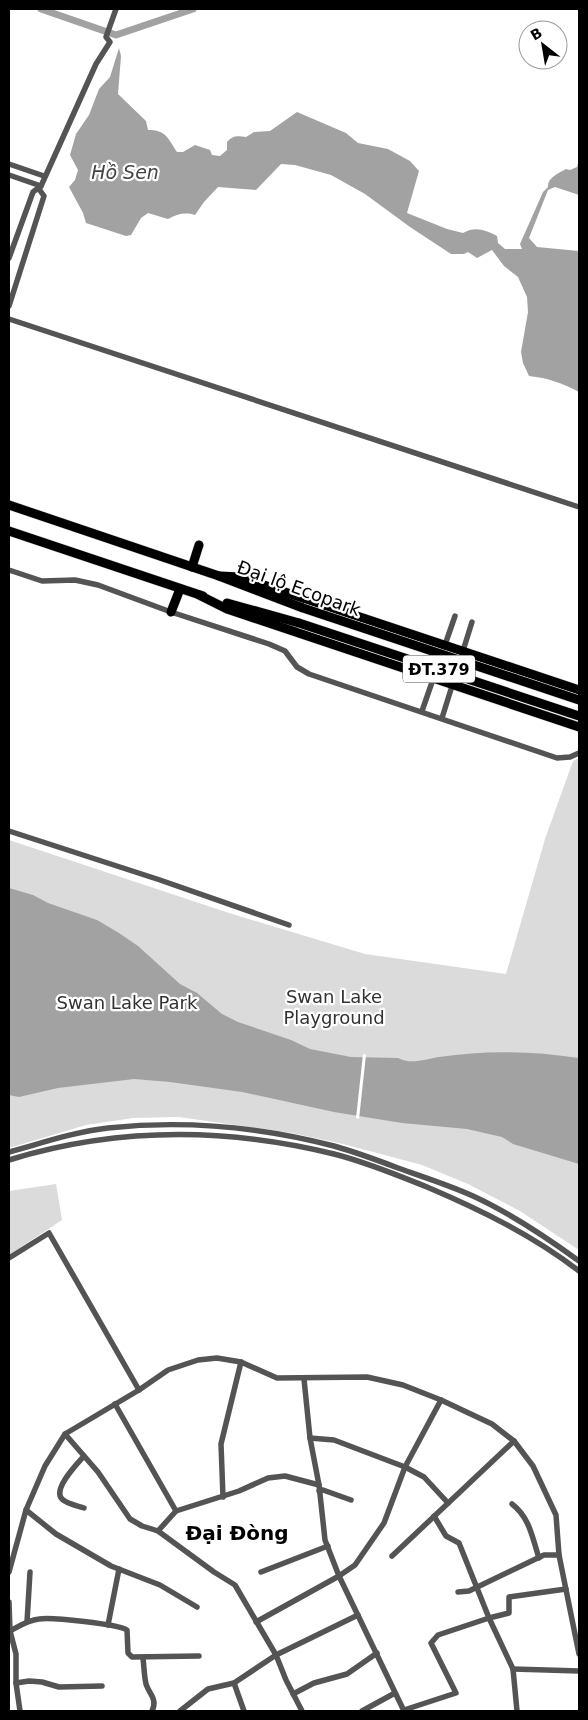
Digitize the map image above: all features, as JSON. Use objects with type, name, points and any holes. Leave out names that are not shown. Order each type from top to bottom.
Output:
[{"type":"highway","name":"Đại lộ Ecopark","points":[[9,505],[218,576],[303,608],[579,700]]},
{"type":"highway","name":"Đại lộ Ecopark","points":[[9,531],[199,595],[299,622],[579,716]]},
{"type":"highway","points":[[192,567],[199,545]]},
{"type":"highway","points":[[218,576],[240,577],[579,690]]},
{"type":"highway","points":[[171,612],[180,589]]},
{"type":"highway","points":[[199,595],[227,609],[579,727]]},
{"type":"street","points":[[9,258],[33,192],[40,187],[96,64],[110,42],[106,37],[116,9]]},
{"type":"street","points":[[9,164],[44,176]]},
{"type":"street","points":[[9,175],[40,187],[44,196],[9,306]]},
{"type":"street","points":[[9,319],[579,507]]},
{"type":"street","points":[[9,570],[42,581],[75,580],[98,585],[285,651],[297,667],[309,674],[557,758],[579,754]]},
{"type":"street","points":[[422,711],[454,616]]},
{"type":"street","points":[[442,718],[472,622]]},
{"type":"street","points":[[9,831],[160,880],[289,925]]},
{"type":"street","points":[[148,1126],[148,1134]]},
{"type":"street","points":[[579,1261],[545,1238],[472,1196],[335,1146],[274,1133],[222,1127],[148,1126],[108,1128],[75,1134],[9,1152],[10,1160],[74,1144],[148,1134],[220,1135],[258,1140],[335,1155],[390,1172],[465,1203],[504,1222],[579,1271]]},
{"type":"street","points":[[350,1159],[353,1152]]},
{"type":"street","points":[[9,1258],[49,1233],[139,1390]]},
{"type":"street","points":[[541,1245],[545,1238]]},
{"type":"street","points":[[9,1572],[26,1510],[45,1466],[64,1434],[139,1390],[168,1370],[198,1360],[217,1358],[241,1362],[276,1378],[367,1377],[403,1385],[441,1400],[492,1424],[514,1442],[533,1466],[556,1516],[559,1555],[579,1654]]},
{"type":"street","points":[[223,1497],[221,1444],[241,1362]]},
{"type":"street","points":[[304,1379],[310,1438],[319,1488],[325,1540],[339,1576],[404,1711],[456,1693],[431,1643],[438,1635],[509,1613],[509,1597],[566,1589]]},
{"type":"street","points":[[256,1622],[339,1576],[355,1565],[384,1523],[405,1467],[441,1400]]},
{"type":"street","points":[[115,1404],[176,1512]]},
{"type":"street","points":[[64,1434],[98,1472],[130,1520],[158,1531],[234,1585],[276,1655],[302,1711]]},
{"type":"street","points":[[310,1438],[334,1440],[405,1467],[424,1478],[448,1503]]},
{"type":"street","points":[[392,1556],[514,1442]]},
{"type":"street","points":[[84,1456],[66,1476],[60,1493],[61,1498],[65,1501],[84,1508]]},
{"type":"street","points":[[158,1531],[176,1512],[223,1497],[268,1478],[285,1476],[351,1500]]},
{"type":"street","points":[[512,1504],[521,1511],[526,1520],[538,1558]]},
{"type":"street","points":[[26,1510],[56,1534],[119,1569],[160,1585],[197,1607]]},
{"type":"street","points":[[434,1516],[446,1536],[459,1543],[489,1618],[513,1669],[518,1711]]},
{"type":"street","points":[[262,1572],[328,1546]]},
{"type":"street","points":[[458,1592],[468,1591],[544,1555],[559,1555]]},
{"type":"street","points":[[108,1624],[119,1569]]},
{"type":"street","points":[[27,1622],[30,1572]]},
{"type":"street","points":[[9,1602],[10,1631],[16,1654],[16,1683],[20,1711]]},
{"type":"street","points":[[180,1711],[208,1689],[234,1683],[276,1655],[358,1615]]},
{"type":"street","points":[[10,1631],[27,1622],[38,1619],[108,1624],[126,1629],[129,1655],[133,1658],[198,1656]]},
{"type":"street","points":[[293,1694],[314,1683],[347,1674],[377,1653]]},
{"type":"street","points":[[143,1658],[146,1685],[154,1701],[152,1711]]},
{"type":"street","points":[[513,1669],[579,1671]]},
{"type":"street","points":[[16,1683],[42,1682],[59,1687],[102,1686]]},
{"type":"street","points":[[234,1683],[244,1711]]},
{"type":"street","points":[[362,1711],[396,1693]]},
{"type":"green space","name":"Swan Lake Park","points":[[579,758],[579,1250],[520,1211],[468,1184],[422,1165],[343,1144],[292,1133],[179,1117],[133,1118],[86,1125],[9,1148],[9,840],[229,913],[365,954],[506,974],[545,839],[573,761]]},
{"type":"green space","points":[[56,1184],[62,1220],[9,1255],[9,1191]]},
{"type":"water","name":"Hồ Sen","points":[[119,48],[121,56],[118,94],[146,121],[148,130],[163,133],[177,152],[183,152],[195,145],[210,150],[212,155],[220,156],[227,150],[227,142],[231,138],[238,136],[246,137],[254,132],[270,131],[297,112],[346,133],[358,143],[388,149],[410,161],[419,171],[407,213],[447,229],[463,233],[476,229],[488,232],[497,236],[498,243],[505,249],[522,249],[520,244],[543,192],[548,187],[549,181],[566,169],[570,170],[577,167],[579,160],[579,195],[555,187],[548,190],[529,238],[537,247],[579,251],[579,392],[555,381],[529,376],[523,363],[521,352],[528,312],[527,297],[518,277],[504,266],[492,250],[477,258],[468,252],[464,254],[451,254],[365,194],[331,175],[295,165],[281,164],[256,190],[218,187],[195,215],[181,214],[168,219],[148,213],[141,218],[131,235],[126,236],[86,223],[83,213],[69,187],[75,180],[78,170],[70,155],[76,134],[89,115],[99,89],[110,77]]},
{"type":"water","points":[[9,888],[33,895],[48,903],[97,920],[138,946],[180,984],[197,993],[222,1014],[238,1022],[291,1040],[310,1049],[351,1057],[398,1058],[408,1061],[492,1052],[544,1054],[579,1058],[579,1164],[513,1144],[502,1137],[467,1129],[402,1123],[334,1112],[242,1092],[170,1082],[134,1079],[58,1088],[19,1097],[9,1095]]},
{"type":"pier","points":[[363,1054],[366,1055],[359,1119],[356,1118]]},
{"type":"waterway","points":[[41,9],[116,35],[193,9]]},
{"type":"district","name":"Đại Đòng","points":[[237,1533]]},
{"type":"park label","name":"Swan Lake Playground","points":[[334,1006]]}]
